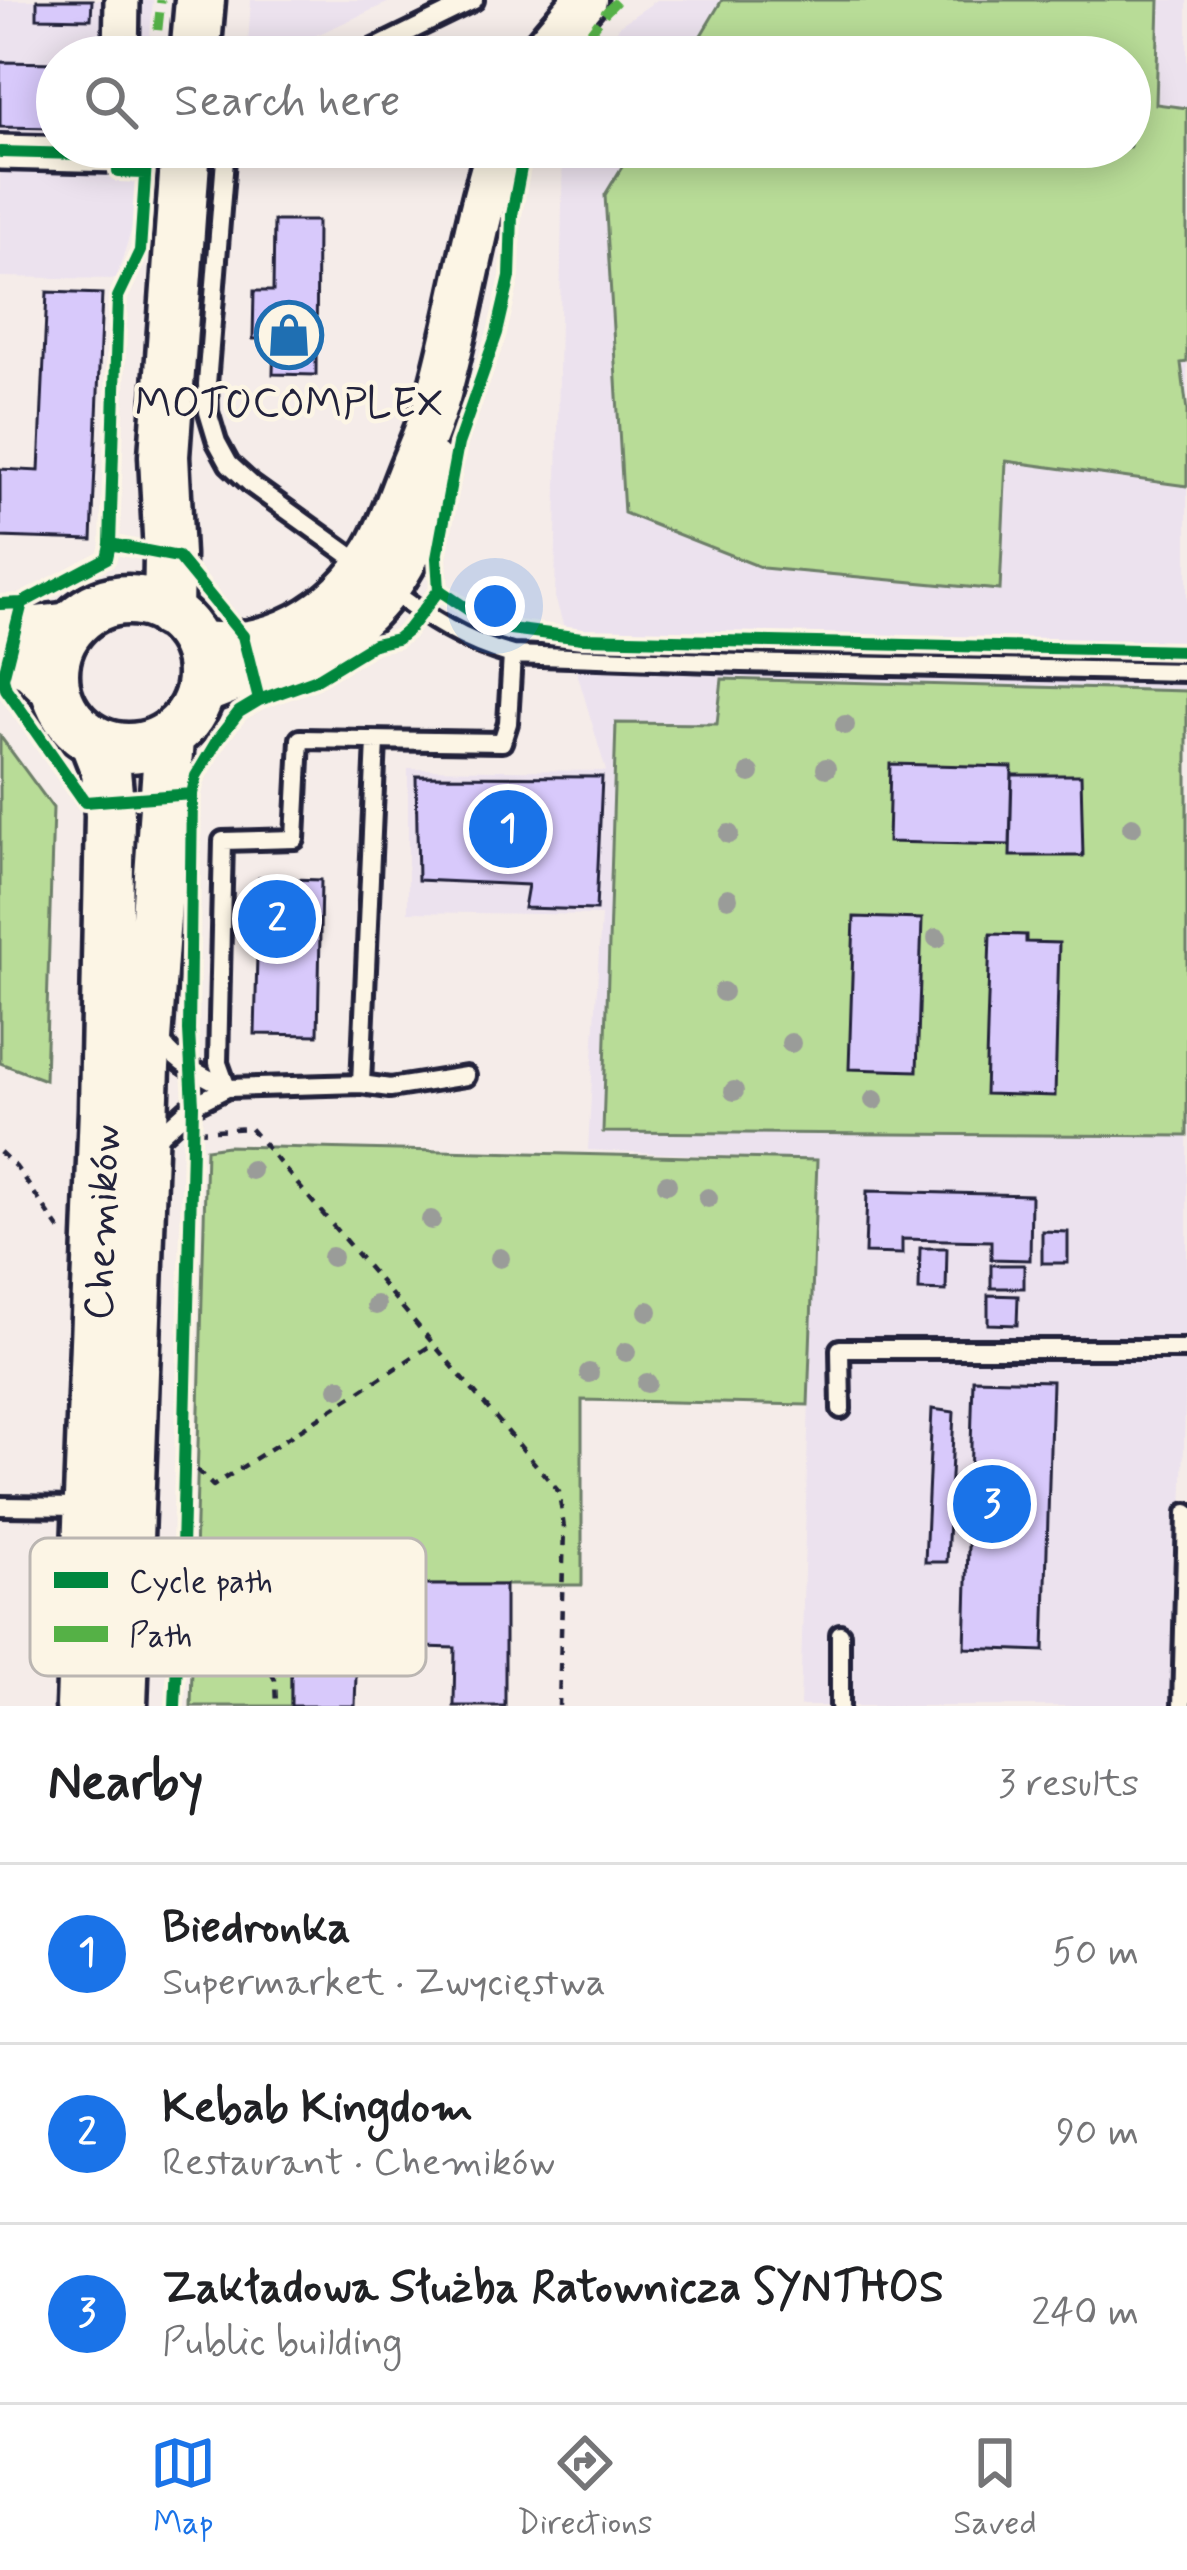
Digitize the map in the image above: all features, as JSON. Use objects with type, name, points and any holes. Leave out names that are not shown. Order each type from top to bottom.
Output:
[{"type":"main road","points":[[196,36],[200,0]]},
{"type":"main road","points":[[182,627],[152,604],[118,600],[98,604],[71,624],[55,656],[55,692],[64,712],[94,740],[117,747],[140,746],[169,739],[182,729],[201,693],[203,675],[182,627],[169,555],[164,456],[185,168]]},
{"type":"main road","points":[[118,600],[141,549],[164,456]]},
{"type":"main road","name":"Chemików","points":[[129,1538],[149,1018],[169,739]]},
{"type":"main road","name":"Chemików","points":[[88,1538],[110,815],[106,771],[94,740]]},
{"type":"main road","name":"Chemików","points":[[81,1706],[82,1676]]},
{"type":"main road","name":"Chemików","points":[[122,1706],[123,1676]]},
{"type":"street","points":[[121,36],[122,0]]},
{"type":"street","points":[[555,36],[586,0]]},
{"type":"street","points":[[0,152],[36,153]]},
{"type":"street","points":[[201,693],[314,651],[341,632],[376,577],[374,554],[439,396],[492,168]]},
{"type":"street","points":[[182,627],[223,646],[268,639],[376,577]]},
{"type":"street","points":[[0,632],[71,624]]},
{"type":"street","points":[[0,654],[32,668],[55,692]]},
{"type":"lane","points":[[400,36],[474,0]]},
{"type":"lane","points":[[224,168],[207,384],[208,412],[217,442],[229,464],[252,484],[421,614],[453,633],[512,655],[1187,672]]},
{"type":"lane","points":[[227,1088],[218,1063],[224,841],[295,839],[300,740],[502,742],[508,723],[512,655]]},
{"type":"lane","points":[[361,1084],[376,741]]},
{"type":"lane","points":[[149,1018],[165,1049],[190,1069],[227,1088]]},
{"type":"lane","points":[[144,1150],[193,1105],[227,1088],[361,1084],[390,1088],[466,1076]]},
{"type":"lane","points":[[841,1409],[840,1349],[1187,1348]]},
{"type":"lane","points":[[0,1505],[89,1507]]},
{"type":"lane","points":[[1182,1706],[1187,1514]]},
{"type":"lane","points":[[840,1634],[840,1706]]},
{"type":"path","points":[[192,1131],[250,1129],[559,1492],[565,1528],[559,1706]]},
{"type":"path","points":[[0,1152],[16,1167],[66,1240]]},
{"type":"path","points":[[184,1457],[213,1486],[433,1344]]},
{"type":"path","points":[[273,1676],[276,1706]]},
{"type":"shaded area","points":[[0,0],[153,0],[150,36],[36,36],[36,168],[139,168],[135,218],[116,279],[0,277]]},
{"type":"shaded area","points":[[251,0],[394,0],[314,36],[248,36]]},
{"type":"shaded area","points":[[657,0],[1187,0],[1187,1332],[1177,1706],[800,1706],[816,1160],[588,1150],[601,915],[408,912],[408,769],[606,771],[555,597],[563,168],[1151,168],[1151,36],[613,36],[620,25]]},
{"type":"green space","points":[[722,0],[1159,0],[1156,104],[1187,108],[1187,362],[1181,363],[1187,411],[1187,486],[1006,461],[1000,590],[763,568],[624,513],[605,195],[621,168],[1151,168],[1151,36],[701,36]]},
{"type":"green space","points":[[722,679],[1187,691],[1187,1136],[603,1132],[616,723],[717,724]]},
{"type":"green space","points":[[0,736],[53,808],[45,1080],[0,1063]]},
{"type":"green space","points":[[206,1149],[817,1160],[808,1405],[582,1400],[582,1585],[426,1585],[426,1538],[196,1538]]},
{"type":"green space","points":[[192,1676],[291,1676],[291,1706],[191,1706]]},
{"type":"building","points":[[37,0],[92,0],[91,19],[37,18]]},
{"type":"building","points":[[0,62],[36,63],[36,128],[0,127]]},
{"type":"building","points":[[274,221],[317,221],[316,375],[273,374],[274,339],[253,339],[254,291],[273,291]]},
{"type":"building","points":[[47,292],[102,294],[92,540],[0,537],[0,469],[39,471]]},
{"type":"building","points":[[890,764],[1012,767],[1010,845],[888,842]]},
{"type":"building","points":[[1012,775],[1081,775],[1083,856],[1010,856]]},
{"type":"building","points":[[416,776],[602,777],[596,910],[524,908],[528,885],[418,880]]},
{"type":"building","points":[[259,878],[321,880],[318,1035],[255,1034]]},
{"type":"building","points":[[854,917],[922,919],[917,1071],[849,1069]]},
{"type":"building","points":[[990,934],[1026,935],[1026,942],[1059,943],[1055,1096],[985,1094]]},
{"type":"building","points":[[867,1191],[1031,1195],[1030,1260],[991,1259],[991,1241],[902,1239],[902,1254],[865,1253]]},
{"type":"building","points":[[1042,1231],[1068,1232],[1068,1263],[1042,1263]]},
{"type":"building","points":[[920,1248],[947,1248],[946,1291],[919,1290]]},
{"type":"building","points":[[991,1265],[1024,1265],[1024,1288],[991,1288]]},
{"type":"building","points":[[988,1295],[1018,1296],[1017,1325],[988,1324]]},
{"type":"building","points":[[973,1379],[1052,1381],[1044,1651],[965,1648]]},
{"type":"building","points":[[932,1409],[954,1412],[947,1562],[925,1562]]},
{"type":"building","points":[[426,1585],[505,1585],[505,1706],[454,1706],[455,1648],[426,1647]]},
{"type":"building","points":[[291,1676],[356,1676],[355,1706],[291,1706]]},
{"type":"marked path","points":[[157,36],[161,0]]},
{"type":"marked path","points":[[587,36],[618,0]]},
{"type":"cycle path","points":[[0,152],[36,153]]},
{"type":"cycle path","points":[[118,168],[118,172],[145,173]]},
{"type":"cycle path","points":[[0,604],[22,603],[107,558],[118,297],[140,251],[146,168]]},
{"type":"cycle path","points":[[182,1538],[193,1105],[189,1031],[192,794],[196,776],[239,712],[315,680],[374,644],[397,639],[439,590],[437,558],[458,444],[497,333],[510,277],[512,215],[521,168]]},
{"type":"cycle path","points":[[110,544],[178,557],[243,636],[259,700]]},
{"type":"cycle path","points":[[439,590],[494,627],[582,638],[1187,651]]},
{"type":"cycle path","points":[[22,603],[3,678],[6,689],[85,802],[192,794]]},
{"type":"cycle path","points":[[175,1706],[176,1676]]},
{"type":"place","name":"MOTOCOMPLEX","points":[[289,335]]},
{"type":"place","name":"Biedronka","points":[[508,829]]},
{"type":"place","name":"Kebab Kingdom","points":[[277,919]]},
{"type":"place","name":"Zakładowa Służba Ratownicza SYNTHOS","points":[[992,1504]]}]
